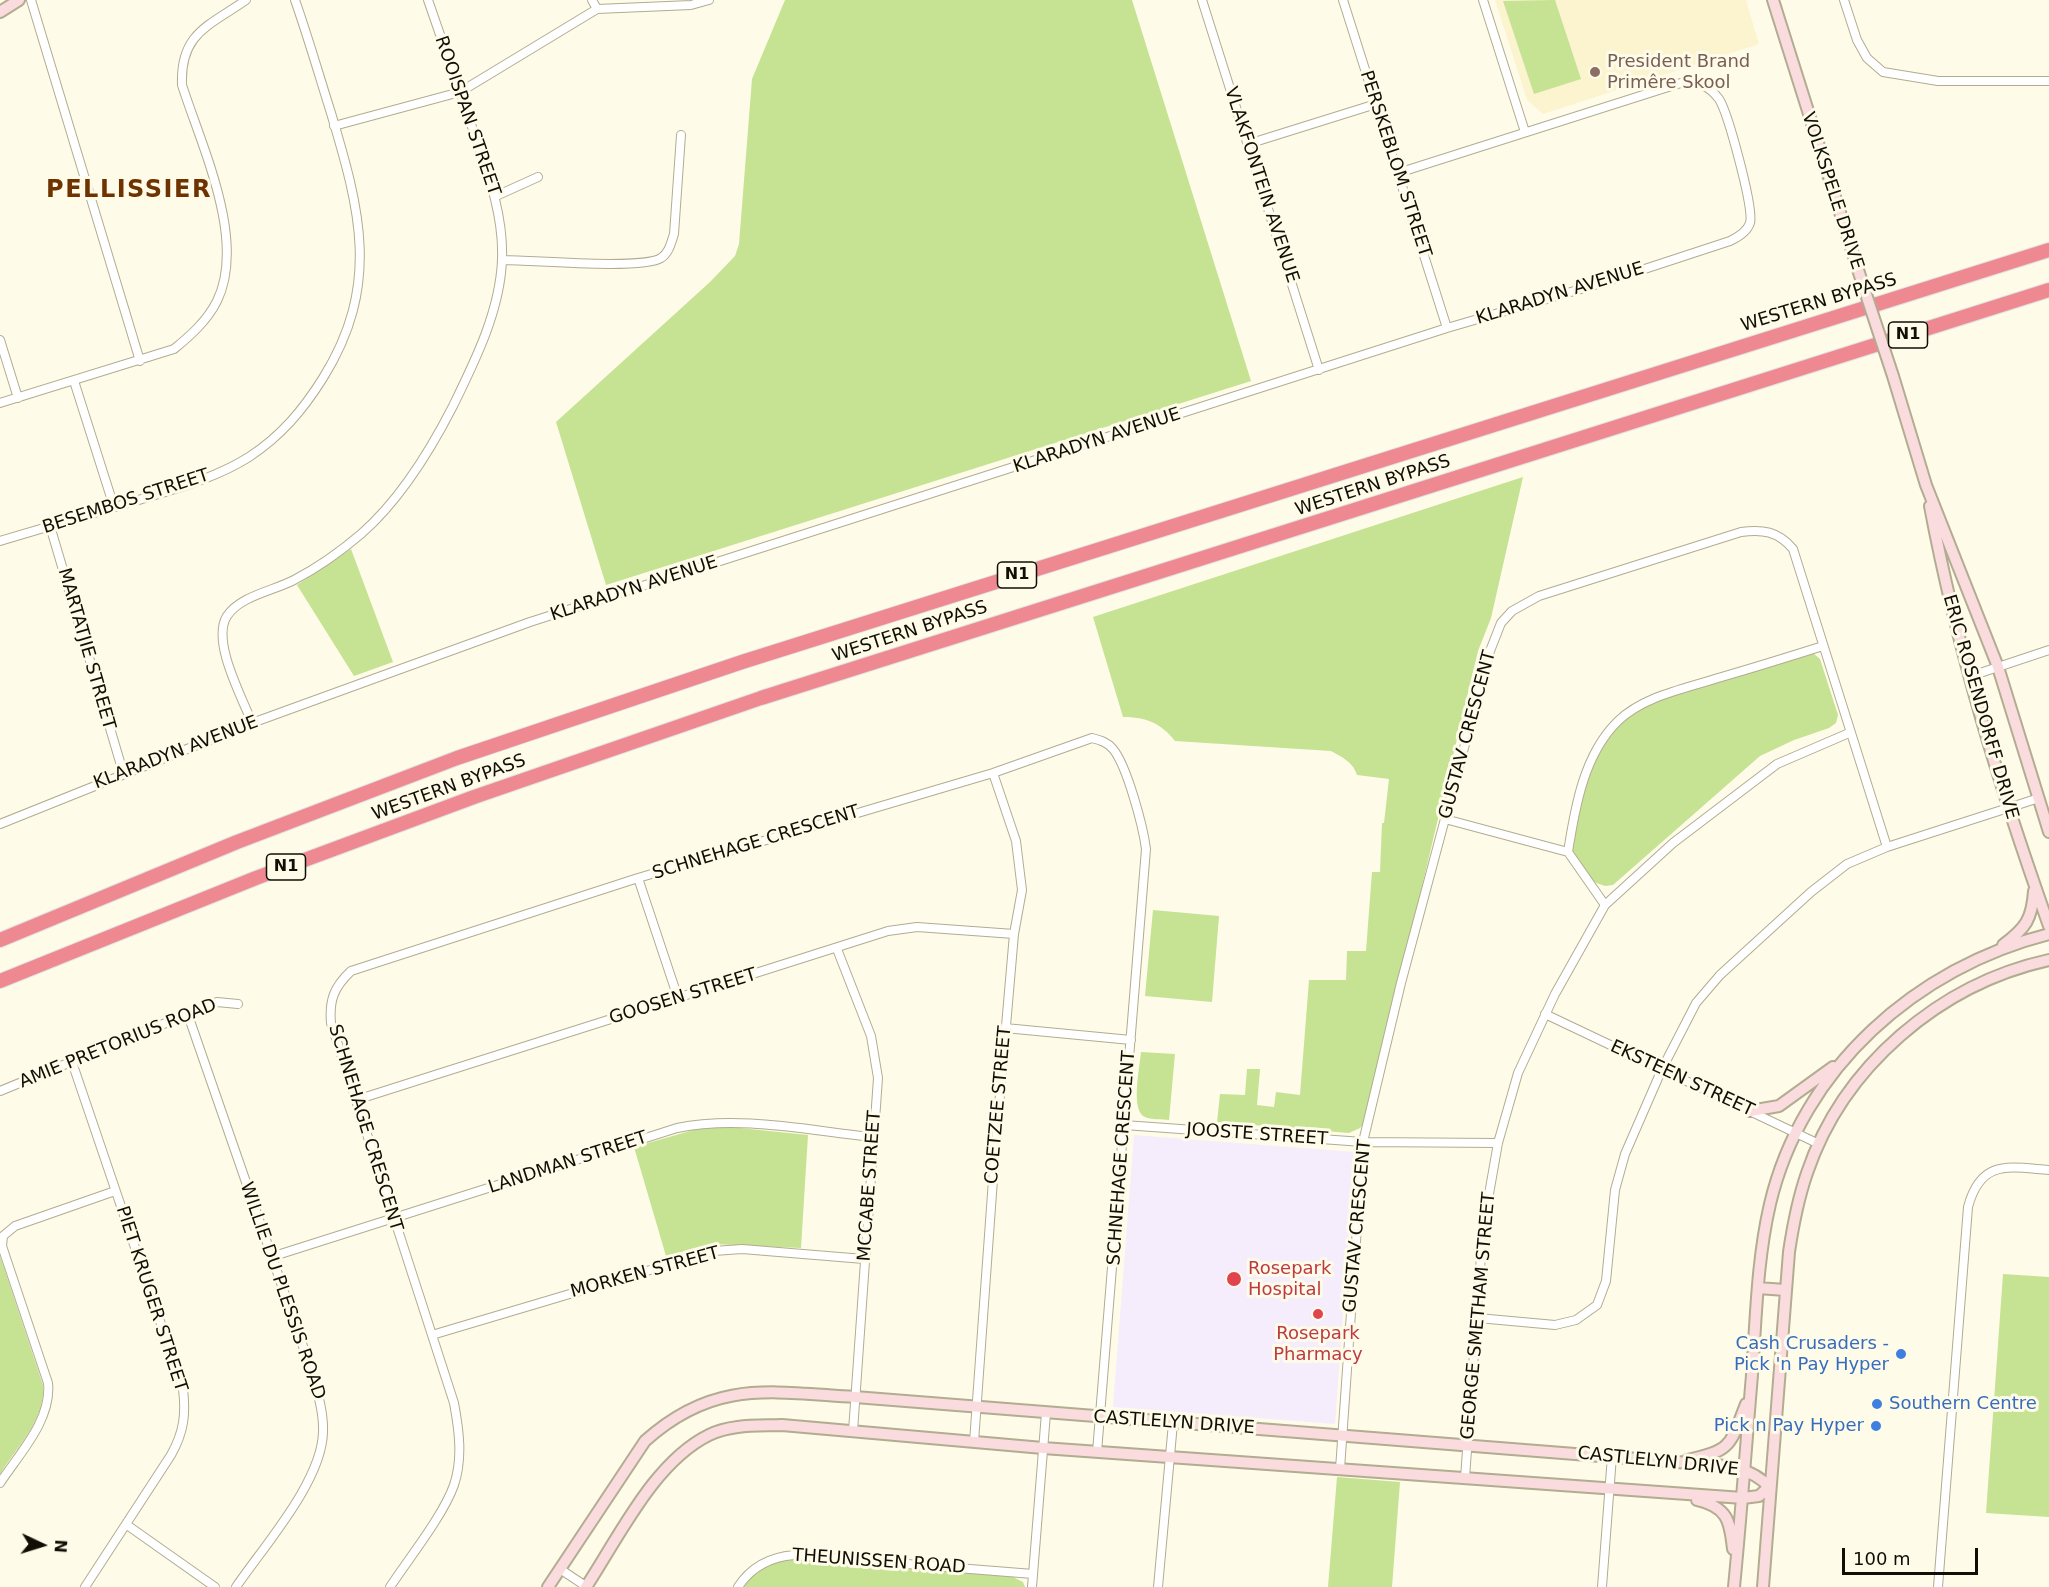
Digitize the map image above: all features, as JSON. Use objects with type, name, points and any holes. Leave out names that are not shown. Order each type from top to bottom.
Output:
[{"type":"highway","name":"WESTERN BYPASS","points":[[0,940],[237,842],[457,758],[720,670],[2049,250]]},
{"type":"highway","name":"WESTERN BYPASS","points":[[0,981],[267,874],[474,797],[761,698],[2049,290]]},
{"type":"street","points":[[0,12],[19,0]]},
{"type":"street","points":[[31,0],[140,361]]},
{"type":"street","points":[[0,403],[174,349],[195,331],[217,301],[226,267],[226,236],[219,199],[182,85],[181,67],[184,52],[192,39],[246,0]]},
{"type":"street","name":"BESEMBOS STREET","points":[[0,542],[206,478],[248,458],[277,436],[305,408],[332,364],[349,327],[357,293],[360,232],[353,187],[295,0]]},
{"type":"street","name":"ROOISPAN STREET","points":[[252,723],[222,645],[221,628],[226,616],[236,606],[295,580],[350,544],[371,525],[399,492],[439,433],[463,386],[490,319],[502,260],[496,196],[428,0]]},
{"type":"street","points":[[592,0],[597,9]]},
{"type":"street","points":[[334,126],[460,92],[597,9],[691,5],[709,0]]},
{"type":"street","name":"VLAKFONTEIN AVENUE","points":[[1202,0],[1319,370]]},
{"type":"street","name":"PERSKEBLOM STREET","points":[[1343,0],[1447,328]]},
{"type":"street","points":[[1483,0],[1525,132]]},
{"type":"street","name":"VOLKSPELE DRIVE","points":[[1766,0],[1795,74]]},
{"type":"street","name":"VOLKSPELE DRIVE","points":[[1773,0],[1893,376]]},
{"type":"street","points":[[1844,0],[1857,40],[1867,58],[1883,72],[1938,81],[2049,81]]},
{"type":"street","name":"KLARADYN AVENUE","points":[[0,822],[252,723],[531,622],[1447,328],[1605,282],[1730,241],[1744,233],[1750,225],[1749,196],[1720,101],[1705,85],[1684,82],[1398,173]]},
{"type":"street","points":[[1248,144],[1376,104]]},
{"type":"street","points":[[502,260],[637,264],[661,258],[670,248],[674,234],[681,135]]},
{"type":"street","points":[[496,196],[538,177]]},
{"type":"street","points":[[0,340],[18,398]]},
{"type":"street","name":"ERIC ROSENDORFF DRIVE","points":[[1893,376],[1926,485],[1964,576],[1998,668],[2049,832]]},
{"type":"street","points":[[74,381],[114,507]]},
{"type":"street","name":"ERIC ROSENDORFF DRIVE","points":[[1926,485],[1944,582],[1968,677],[2008,807],[2049,926]]},
{"type":"street","name":"MARTATJIE STREET","points":[[50,526],[123,772]]},
{"type":"street","name":"GUSTAV CRESCENT","points":[[1340,1469],[1363,1142],[1444,819],[1490,651],[1501,623],[1525,602],[1741,532],[1758,530],[1784,538],[1793,549],[1849,733],[1887,847]]},
{"type":"street","points":[[1944,582],[1964,576]]},
{"type":"street","points":[[1568,852],[1583,784],[1593,754],[1606,734],[1628,712],[1662,696],[1823,646]]},
{"type":"street","points":[[1968,677],[2049,650]]},
{"type":"street","name":"GEORGE SMETHAM STREET","points":[[1465,1478],[1483,1228],[1498,1143],[1518,1073],[1545,1014],[1605,905],[1673,843],[1750,782],[1800,752],[1849,733]]},
{"type":"street","name":"SCHNEHAGE CRESCENT","points":[[390,1587],[449,1493],[459,1456],[460,1432],[454,1403],[331,1023],[330,1006],[334,990],[351,971],[638,878],[993,773],[1092,738],[1106,742],[1118,757],[1143,827],[1146,849],[1098,1452]]},
{"type":"street","name":"COETZEE STREET","points":[[974,1442],[1005,1028],[1014,934],[1022,890],[1020,861],[993,773]]},
{"type":"street","points":[[1478,1318],[1556,1325],[1576,1320],[1597,1305],[1606,1281],[1615,1190],[1620,1168],[1662,1069],[1696,1003],[1720,975],[1830,876],[1847,864],[1887,847],[2039,798]]},
{"type":"street","points":[[1444,819],[1568,852],[1605,905]]},
{"type":"street","points":[[638,878],[678,998]]},
{"type":"street","points":[[1996,950],[2024,927],[2032,912],[2034,884]]},
{"type":"street","name":"GOOSEN STREET","points":[[356,1100],[888,931],[917,927],[1014,934]]},
{"type":"street","points":[[1750,1111],[1779,1106],[1840,1062],[1908,999],[1945,974],[1996,950],[2049,934]]},
{"type":"street","name":"MCCABE STREET","points":[[837,949],[876,1057],[878,1078],[853,1431]]},
{"type":"street","points":[[1763,1587],[1785,1290],[1799,1198],[1819,1144],[1840,1106],[1863,1074],[1911,1026],[1937,1006],[1986,979],[2049,960]]},
{"type":"street","name":"AMIE PRETORIUS ROAD","points":[[0,1091],[217,1002],[238,1004]]},
{"type":"street","name":"EKSTEEN STREET","points":[[1545,1014],[1819,1144]]},
{"type":"street","name":"WILLIE DU PLESSIS ROAD","points":[[188,1015],[306,1355],[322,1411],[323,1432],[320,1454],[312,1477],[236,1587]]},
{"type":"street","points":[[1005,1028],[1131,1040]]},
{"type":"street","name":"PIET KRUGER STREET","points":[[72,1062],[183,1389],[186,1411],[183,1435],[85,1587]]},
{"type":"street","points":[[1735,1581],[1758,1288],[1770,1203],[1797,1133],[1840,1062]]},
{"type":"street","name":"LANDMAN STREET","points":[[271,1257],[677,1128],[704,1123],[873,1137]]},
{"type":"street","name":"JOOSTE STREET","points":[[1124,1125],[1363,1142],[1498,1143]]},
{"type":"street","points":[[1938,1587],[1968,1207],[1977,1182],[1996,1169],[2049,1170]]},
{"type":"street","points":[[0,1483],[41,1420],[48,1407],[49,1395],[2,1246],[3,1236],[15,1226],[115,1191]]},
{"type":"street","name":"MORKEN STREET","points":[[432,1335],[714,1251],[742,1249],[864,1259]]},
{"type":"street","points":[[1758,1288],[1785,1290]]},
{"type":"street","name":"CASTLELYN DRIVE","points":[[548,1587],[645,1441],[664,1424],[683,1413],[707,1401],[729,1395],[776,1392],[855,1397],[1612,1456],[1745,1470],[1760,1476],[1769,1487],[1759,1496],[1743,1498],[1043,1448],[782,1425],[738,1427],[710,1434],[665,1467],[587,1587]]},
{"type":"street","points":[[1676,1462],[1725,1449],[1731,1441],[1750,1393]]},
{"type":"street","points":[[1032,1587],[1046,1413]]},
{"type":"street","points":[[1158,1587],[1173,1423]]},
{"type":"street","points":[[1602,1587],[1612,1456]]},
{"type":"street","points":[[1667,1493],[1715,1504],[1725,1514],[1731,1526],[1735,1581]]},
{"type":"street","points":[[127,1525],[215,1587]]},
{"type":"street","name":"THEUNISSEN ROAD","points":[[738,1587],[746,1575],[760,1564],[794,1554],[1033,1574]]},
{"type":"street","points":[[560,1569],[587,1587]]},
{"type":"shaded area","name":"President Brand Primêre Skool","points":[[1495,0],[1746,0],[1759,44],[1543,114],[1527,100]]},
{"type":"shaded area","name":"Rosepark Hospital","points":[[1134,1135],[1355,1152],[1335,1424],[1113,1407]]},
{"type":"green space","points":[[785,0],[1132,0],[1251,381],[606,585],[556,422],[710,282],[735,256],[739,244],[752,79]]},
{"type":"green space","points":[[1555,0],[1581,79],[1534,94],[1503,1]]},
{"type":"green space","points":[[1523,477],[1491,618],[1478,651],[1366,1121],[1360,1128],[1349,1133],[1217,1122],[1220,1094],[1245,1095],[1247,1069],[1260,1069],[1257,1105],[1274,1107],[1276,1092],[1300,1095],[1309,980],[1346,980],[1347,951],[1366,951],[1372,872],[1380,872],[1382,823],[1384,823],[1389,779],[1357,775],[1350,763],[1331,751],[1175,741],[1152,722],[1123,717],[1093,617]]},
{"type":"green space","points":[[351,549],[393,662],[354,676],[297,585]]},
{"type":"green space","points":[[1803,653],[1813,653],[1820,659],[1838,715],[1836,723],[1760,756],[1613,885],[1605,886],[1591,881],[1577,862],[1572,849],[1585,783],[1595,755],[1608,734],[1625,717],[1651,702]]},
{"type":"green space","points":[[1153,910],[1219,916],[1212,1002],[1145,996]]},
{"type":"green space","points":[[1141,1052],[1175,1054],[1169,1120],[1147,1118],[1140,1113],[1137,1097]]},
{"type":"green space","points":[[704,1127],[730,1127],[808,1135],[801,1248],[712,1244],[666,1256],[634,1147]]},
{"type":"green space","points":[[0,1256],[43,1385],[43,1397],[29,1432],[0,1474]]},
{"type":"green space","points":[[2003,1274],[2049,1277],[2049,1517],[1986,1513]]},
{"type":"green space","points":[[1337,1477],[1400,1482],[1392,1587],[1328,1587]]},
{"type":"green space","points":[[787,1557],[812,1557],[1013,1577],[1023,1582],[1025,1587],[741,1587],[761,1568]]},
{"type":"place","name":"President Brand Primêre Skool","points":[[1595,72]]},
{"type":"place","name":"Rosepark Hospital","points":[[1234,1279]]},
{"type":"place","name":"Rosepark Pharmacy","points":[[1318,1314]]},
{"type":"place","name":"Cash Crusaders - Pick 'n Pay Hyper","points":[[1901,1354]]},
{"type":"place","name":"Southern Centre","points":[[1877,1404]]},
{"type":"place","name":"Pick n Pay Hyper","points":[[1876,1426]]},
{"type":"district","name":"PELLISSIER","points":[[129,191]]}]
